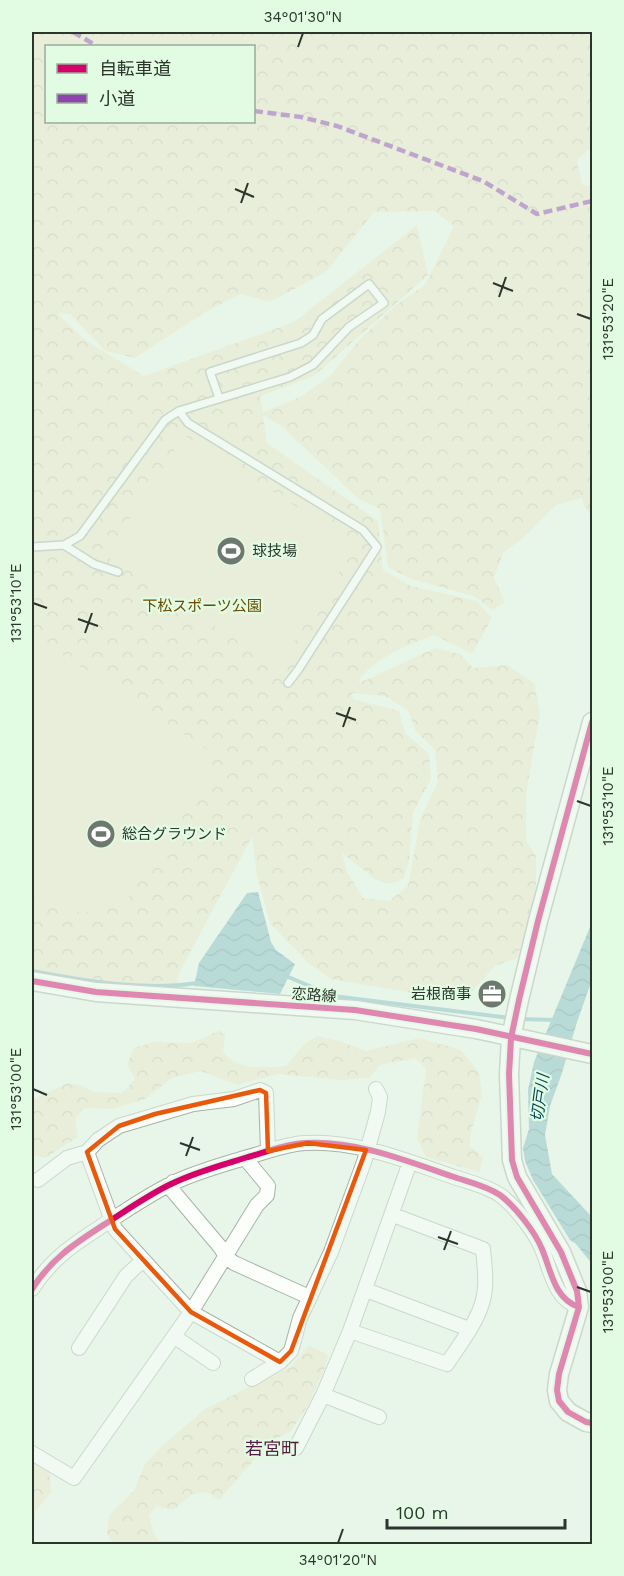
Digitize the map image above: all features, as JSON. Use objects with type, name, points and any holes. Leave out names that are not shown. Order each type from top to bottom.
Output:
[{"type":"street","points":[[592,722],[538,921],[512,1038],[509,1074],[512,1160],[517,1178],[561,1252],[577,1291],[579,1307],[559,1374],[557,1390],[559,1401],[568,1412],[592,1423]]},
{"type":"street","name":"恋路線","points":[[32,981],[96,992],[355,1010],[476,1029],[584,1052]]},
{"type":"street","points":[[252,1379],[280,1362],[291,1351],[309,1297],[331,1252],[364,1162],[378,1112],[380,1097],[376,1089]]},
{"type":"street","points":[[38,1180],[68,1158],[87,1152],[98,1140],[119,1126],[194,1104],[234,1099],[260,1090],[266,1093],[268,1151]]},
{"type":"street","points":[[32,1289],[41,1274],[63,1252],[173,1182],[213,1167],[288,1145],[308,1143],[338,1144],[410,1162],[485,1188],[501,1196],[531,1230],[542,1248],[550,1273],[564,1298],[571,1305],[579,1307]]},
{"type":"street","points":[[87,1152],[115,1229],[143,1260],[191,1312],[280,1362]]},
{"type":"street","points":[[32,1453],[74,1478],[175,1337],[257,1205],[267,1195],[268,1186],[249,1163],[248,1157]]},
{"type":"street","points":[[296,1448],[323,1395],[350,1331],[410,1162]]},
{"type":"street","points":[[173,1182],[172,1190],[226,1257],[234,1263],[309,1297]]},
{"type":"street","points":[[350,1331],[447,1364],[482,1304],[485,1289],[483,1249],[393,1215]]},
{"type":"street","points":[[80,1348],[126,1276],[143,1260]]},
{"type":"street","points":[[366,1290],[469,1329]]},
{"type":"street","points":[[175,1337],[213,1363]]},
{"type":"street","points":[[323,1395],[379,1417]]},
{"type":"lane","points":[[32,547],[64,545],[80,536],[165,420],[179,411],[290,377],[313,365],[349,327],[384,303],[369,284],[322,320],[313,335],[301,343],[210,372],[219,398]]},
{"type":"lane","points":[[179,411],[188,423],[363,530],[377,547],[288,683]]},
{"type":"lane","points":[[64,545],[94,564],[118,572]]},
{"type":"highlighted area","points":[[260,1090],[266,1093],[268,1151],[308,1143],[366,1150],[291,1351],[280,1362],[191,1312],[115,1229],[87,1152],[119,1126],[155,1114]]},
{"type":"green space","name":"下松スポーツ公園","points":[[32,32],[592,32],[592,147],[577,160],[582,185],[592,186],[592,517],[585,508],[582,498],[556,505],[523,538],[503,553],[494,578],[505,602],[492,610],[474,596],[411,579],[388,567],[380,509],[359,499],[281,426],[263,415],[267,443],[378,521],[383,570],[411,586],[477,601],[492,618],[472,654],[434,635],[382,659],[358,682],[435,648],[460,654],[473,668],[507,665],[534,683],[540,713],[526,794],[526,841],[536,856],[536,902],[517,958],[495,966],[472,991],[454,1000],[331,979],[308,963],[270,923],[257,875],[252,837],[179,973],[177,988],[77,982],[32,974]],"holes":[[[434,211],[454,226],[425,285],[396,305],[361,338],[330,376],[300,397],[263,412],[260,396],[314,376],[428,275],[417,225],[294,322],[144,376],[85,340],[57,313],[70,314],[105,351],[135,358],[207,311],[241,294],[270,302],[326,272],[374,212]],[[352,693],[385,696],[408,710],[416,732],[435,750],[438,782],[420,819],[408,886],[389,901],[363,898],[347,872],[342,853],[376,880],[390,884],[404,879],[409,861],[413,812],[431,779],[429,754],[405,733],[399,711],[353,699]]]},
{"type":"green space","name":"球技場","points":[[184,435],[356,545],[278,667],[106,556]]},
{"type":"green space","name":"総合グラウンド","points":[[32,635],[211,752],[212,773],[124,904],[112,908],[76,912],[54,907],[32,895]]},
{"type":"green space","points":[[219,1031],[225,1035],[223,1052],[236,1062],[252,1067],[286,1066],[304,1044],[317,1036],[366,1051],[419,1038],[461,1050],[479,1072],[482,1095],[469,1145],[483,1157],[480,1172],[426,1157],[417,1139],[426,1069],[416,1058],[380,1065],[369,1078],[339,1080],[279,1074],[237,1085],[201,1071],[172,1078],[145,1099],[113,1109],[85,1108],[75,1119],[78,1137],[45,1158],[36,1156],[32,1158],[32,1100],[68,1083],[81,1085],[94,1092],[122,1093],[135,1079],[127,1064],[134,1048],[154,1042],[191,1043]]},
{"type":"green space","points":[[309,1345],[328,1355],[325,1368],[307,1407],[290,1432],[271,1441],[219,1500],[207,1492],[193,1494],[173,1510],[157,1506],[149,1515],[153,1532],[159,1541],[183,1541],[187,1544],[113,1544],[107,1533],[109,1515],[134,1491],[145,1464],[162,1446],[205,1409],[290,1367]]},
{"type":"green space","points":[[32,1457],[49,1464],[51,1492],[36,1511],[32,1532]]},
{"type":"water","points":[[258,892],[271,942],[276,950],[295,964],[280,994],[194,986],[199,963],[247,893]]},
{"type":"water","name":"切戸川","points":[[592,922],[592,980],[550,1106],[545,1135],[552,1174],[592,1217],[592,1264],[570,1240],[533,1180],[525,1161],[523,1148],[529,1129],[528,1090],[534,1062]]},
{"type":"waterway","points":[[32,971],[135,985],[197,983]]},
{"type":"waterway","points":[[286,976],[333,996],[510,1018]]},
{"type":"waterway","points":[[521,1019],[555,1020]]},
{"type":"marked path","points":[[73,32],[95,45]]},
{"type":"marked path","points":[[255,111],[301,117],[337,126],[483,181],[537,214],[592,201]]},
{"type":"cycle path","points":[[592,722],[519,1000],[511,1038],[509,1074],[512,1160],[517,1177],[561,1252],[577,1291],[579,1307],[559,1374],[557,1390],[559,1401],[568,1412],[592,1423]]},
{"type":"cycle path","points":[[32,981],[96,992],[355,1010],[476,1029],[592,1054]]},
{"type":"cycle path","points":[[32,1289],[47,1269],[74,1245],[171,1184],[209,1169],[283,1147],[305,1143],[324,1143],[362,1148],[400,1158],[478,1184],[500,1195],[518,1212],[535,1235],[559,1291],[564,1298],[579,1307]]},
{"type":"place","name":"球技場","points":[[231,551]]},
{"type":"place","name":"総合グラウンド","points":[[101,834]]},
{"type":"place","name":"岩根商事","points":[[492,994]]},
{"type":"district","name":"若宮町","points":[[272,1448]]}]
